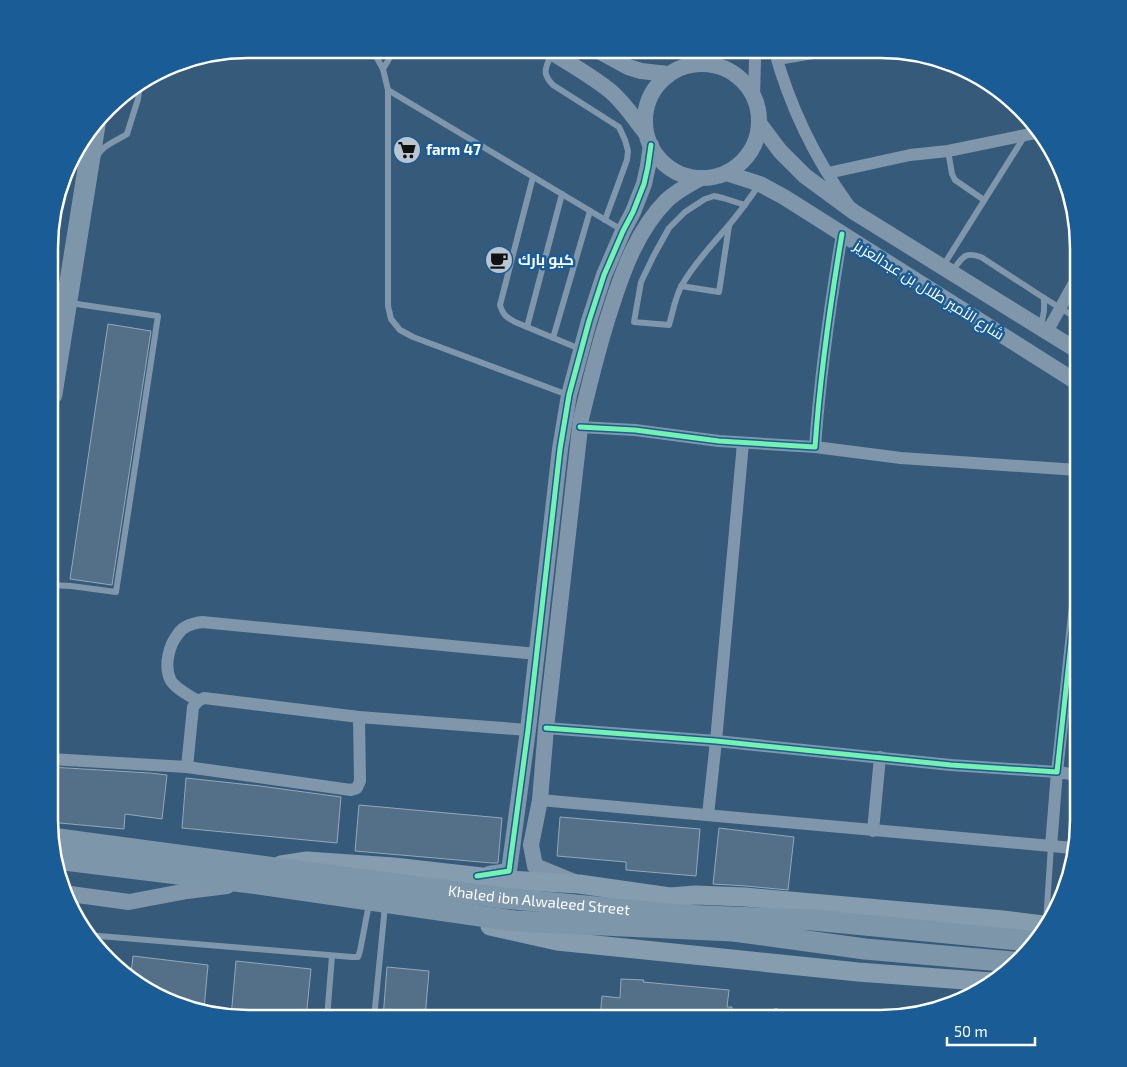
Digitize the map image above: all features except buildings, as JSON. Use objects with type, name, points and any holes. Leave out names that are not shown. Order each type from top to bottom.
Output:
[{"type":"main road","points":[[58,355],[93,138]]},
{"type":"main road","name":"Khaled ibn Alwaleed Street","points":[[59,839],[502,898],[680,915],[813,920],[1026,941]]},
{"type":"main road","name":"Khaled ibn Alwaleed Street","points":[[62,861],[251,883],[514,921],[733,931],[865,948],[1006,961]]},
{"type":"main road","points":[[268,867],[307,861],[394,867],[508,880],[579,884],[670,897],[695,895],[745,897],[1037,924]]},
{"type":"main road","points":[[382,902],[556,941],[858,972],[979,981]]},
{"type":"street","points":[[477,876],[509,871],[528,730],[560,449],[569,395],[604,275],[623,230],[633,212],[644,184],[648,166],[648,138],[623,104],[610,90],[560,58]]},
{"type":"street","points":[[612,58],[628,67],[641,71],[668,74]]},
{"type":"street","points":[[690,64],[698,58]]},
{"type":"street","points":[[754,97],[739,77],[728,70],[704,63],[690,64],[677,68],[657,83],[650,94],[643,118],[648,138],[655,154],[675,172],[699,179],[713,178],[726,173],[746,158],[752,148],[759,123],[754,97],[755,58]]},
{"type":"street","points":[[777,58],[792,103],[811,144],[834,184],[854,212]]},
{"type":"street","name":"شارع الأمير طلال بن عبدالعزيز","points":[[759,123],[780,150],[805,176],[854,212],[1070,346]]},
{"type":"street","points":[[828,173],[910,155],[948,151],[1032,134]]},
{"type":"street","name":"شارع الأمير طلال بن عبدالعزيز","points":[[726,173],[760,184],[784,197],[1070,378]]},
{"type":"street","points":[[579,884],[535,866],[532,845],[540,800],[546,728],[580,426],[590,379],[605,326],[632,253],[649,223],[668,200],[681,189],[699,179]]},
{"type":"street","points":[[815,447],[829,313],[842,234]]},
{"type":"street","points":[[1044,330],[1070,290]]},
{"type":"street","points":[[580,426],[636,430],[719,441],[815,447],[901,458],[1070,469]]},
{"type":"street","points":[[708,815],[743,443]]},
{"type":"street","points":[[198,701],[170,681],[167,669],[168,652],[178,633],[193,623],[202,622],[537,654]]},
{"type":"street","points":[[1051,846],[1070,652]]},
{"type":"street","points":[[187,767],[193,707],[204,698],[360,717],[528,730]]},
{"type":"street","points":[[58,759],[187,767],[351,790],[358,788],[360,781],[360,717]]},
{"type":"street","points":[[546,728],[716,741],[952,765],[1070,774]]},
{"type":"street","points":[[873,831],[880,757]]},
{"type":"street","points":[[540,800],[1067,847]]},
{"type":"street","points":[[73,894],[129,902],[218,886],[251,883]]},
{"type":"lane","points":[[377,58],[383,69],[388,90],[388,306],[391,320],[400,330],[414,337],[569,395]]},
{"type":"lane","points":[[383,69],[390,58]]},
{"type":"lane","points":[[548,58],[546,78],[553,85],[619,127],[625,140],[628,151],[627,160],[605,220]]},
{"type":"lane","points":[[778,62],[802,58]]},
{"type":"lane","points":[[388,90],[623,230]]},
{"type":"lane","points":[[84,191],[98,154],[127,134],[139,92]]},
{"type":"lane","points":[[947,269],[984,200],[1025,136]]},
{"type":"lane","points":[[948,151],[952,174],[955,180],[984,200]]},
{"type":"lane","points":[[533,177],[500,305],[502,313],[526,327],[581,350]]},
{"type":"lane","points":[[745,205],[714,196],[705,199],[685,212],[669,228],[641,282],[634,322],[669,325],[681,286],[702,256],[729,225],[745,205],[760,184]]},
{"type":"lane","points":[[526,327],[562,194]]},
{"type":"lane","points":[[553,338],[590,211]]},
{"type":"lane","points":[[681,286],[719,292],[729,225]]},
{"type":"lane","points":[[947,269],[964,256],[971,254],[981,257],[1070,314]]},
{"type":"lane","points":[[1044,298],[1044,330]]},
{"type":"lane","points":[[58,585],[116,592],[158,316],[66,302]]},
{"type":"lane","points":[[1047,909],[1051,846]]},
{"type":"lane","points":[[98,936],[332,956],[358,956],[382,902]]},
{"type":"lane","points":[[375,1010],[382,902]]},
{"type":"lane","points":[[328,1010],[332,956]]},
{"type":"cycle path","points":[[477,876],[509,871],[528,730],[560,449],[569,395],[589,321],[604,275],[644,184],[651,145]]},
{"type":"cycle path","points":[[580,427],[635,430],[719,441],[815,447],[826,340],[842,234]]},
{"type":"cycle path","points":[[546,728],[716,741],[951,765],[1057,772],[1070,652]]},
{"type":"place","name":"farm 47","points":[[407,150]]},
{"type":"place","name":"كيو بارك","points":[[499,260]]}]
